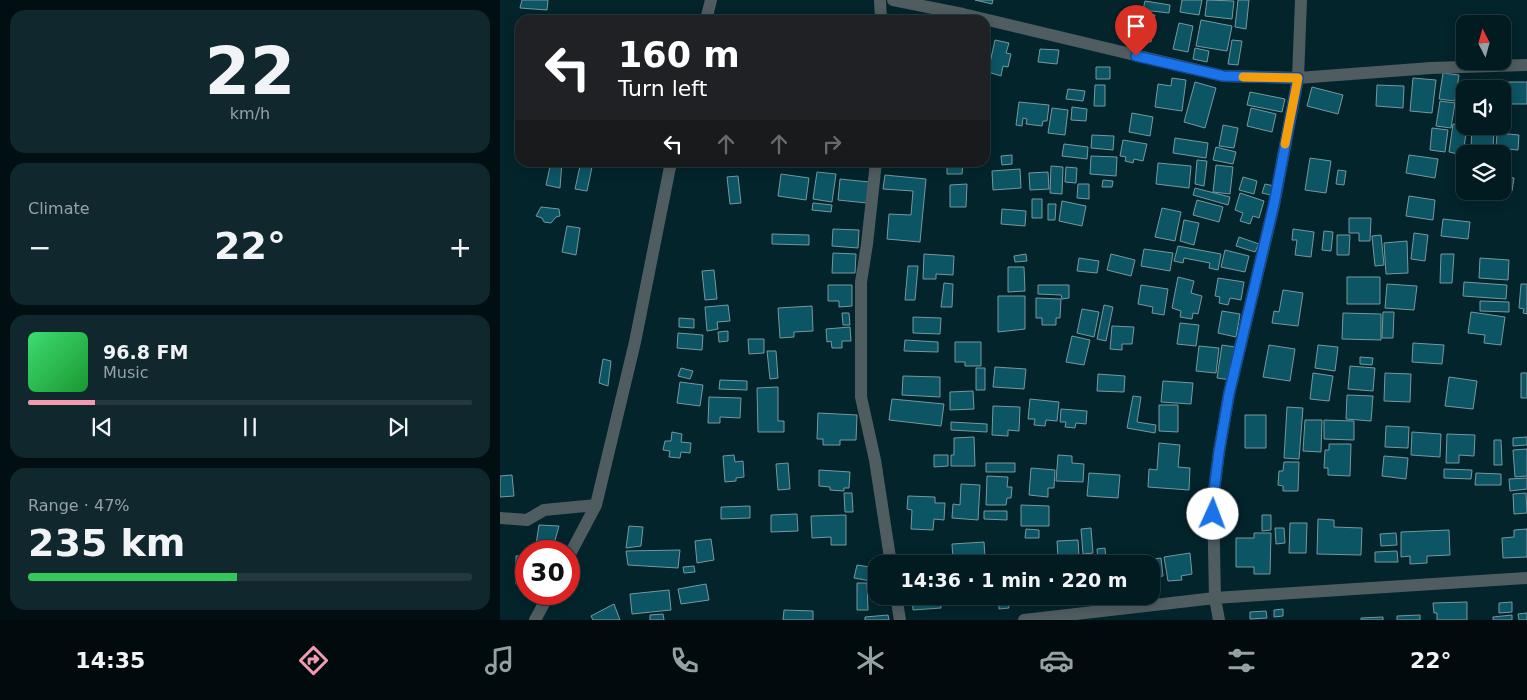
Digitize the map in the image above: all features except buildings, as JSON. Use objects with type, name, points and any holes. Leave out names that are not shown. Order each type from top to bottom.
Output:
[{"type":"street","points":[[707,15],[711,0]]},
{"type":"street","points":[[880,0],[880,15]]},
{"type":"street","points":[[893,0],[967,15]]},
{"type":"street","points":[[1219,620],[1215,598],[1213,498],[1219,452],[1229,394],[1274,204],[1298,78],[1301,0]]},
{"type":"street","points":[[990,20],[1223,76],[1298,78],[1431,68],[1527,65]]},
{"type":"street","points":[[577,540],[596,504],[635,342],[670,167]]},
{"type":"street","points":[[875,167],[861,282],[861,397],[874,460],[890,555]]},
{"type":"street","points":[[500,518],[527,520],[544,510],[596,504]]},
{"type":"street","points":[[1024,620],[1215,598],[1527,578]]},
{"type":"street","points":[[535,620],[543,605]]},
{"type":"street","points":[[898,605],[900,620]]},
{"type":"slow traffic","points":[[1243,77],[1298,78],[1285,144]]},
{"type":"route","points":[[1136,56],[1223,76],[1298,78],[1274,204],[1229,394],[1219,452],[1213,498],[1213,514]]}]
